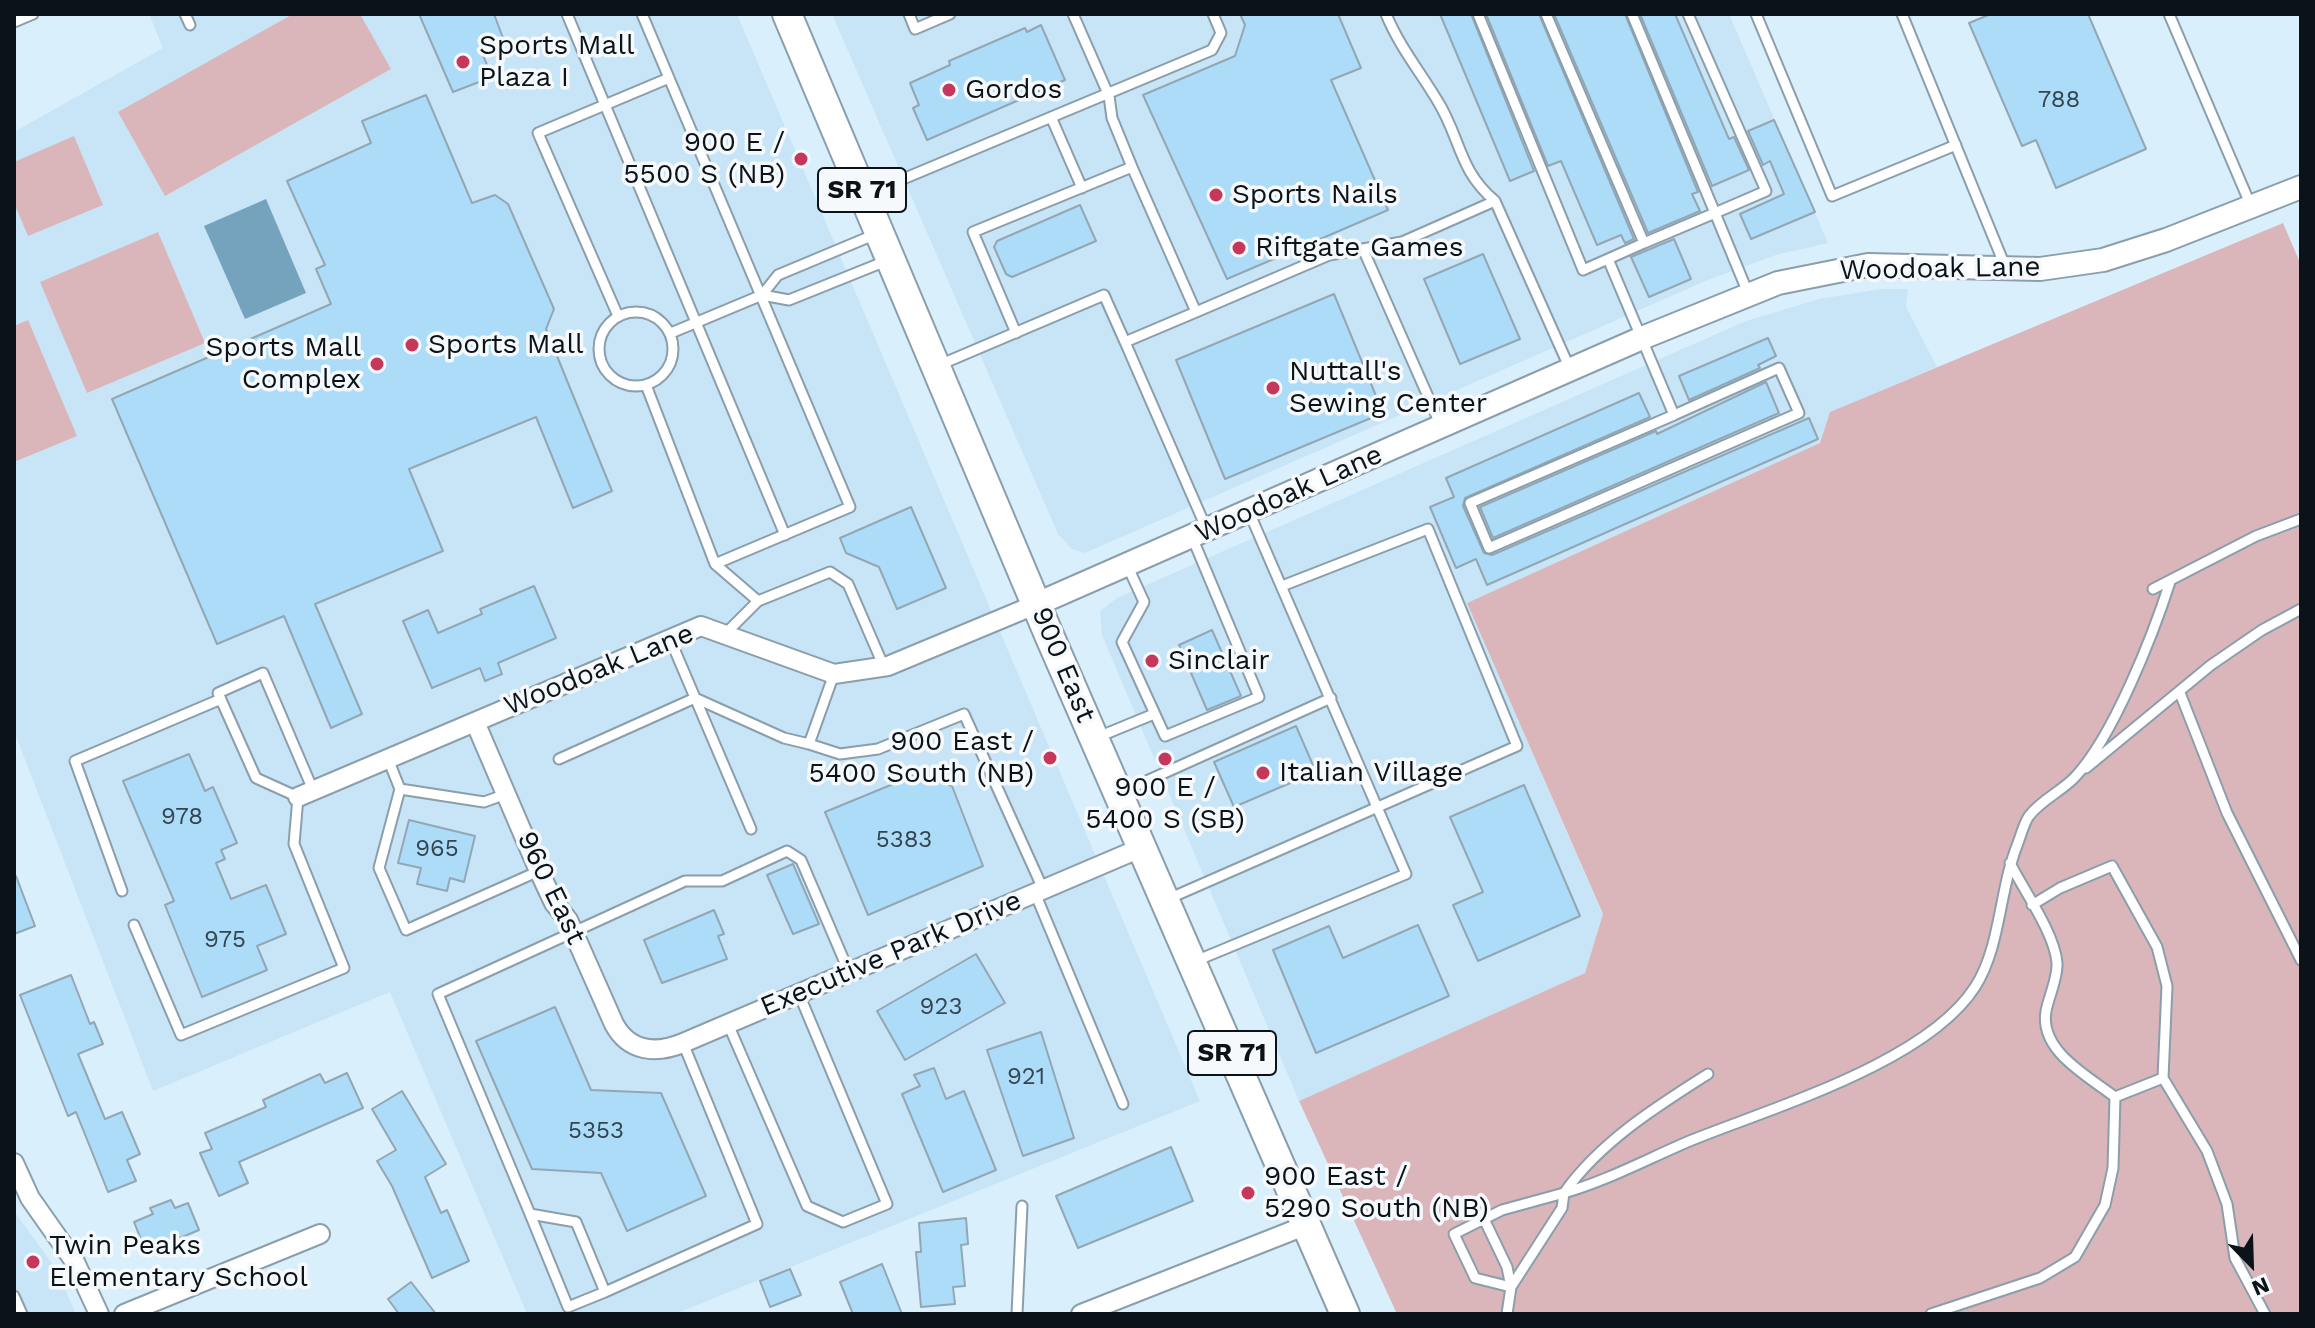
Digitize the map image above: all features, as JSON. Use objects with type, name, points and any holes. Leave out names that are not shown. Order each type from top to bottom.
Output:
[{"type":"main road","name":"900 East","points":[[787,14],[1037,604],[1345,1314]]},
{"type":"street","name":"Woodoak Lane","points":[[305,794],[701,626],[834,674],[884,667],[1199,534],[1748,293],[1809,275],[1868,265],[2006,269],[2103,260],[2301,187]]},
{"type":"street","name":"960 East","points":[[475,722],[539,871],[574,933],[614,1024],[623,1037],[638,1047]]},
{"type":"street","name":"Executive Park Drive","points":[[638,1047],[662,1051],[683,1043],[1143,847]]},
{"type":"street","points":[[14,1166],[30,1198],[75,1262],[99,1314]]},
{"type":"street","points":[[1081,1314],[1307,1225]]},
{"type":"street","points":[[124,1314],[320,1234]]},
{"type":"lane","points":[[14,22],[33,14]]},
{"type":"lane","points":[[185,14],[190,25]]},
{"type":"lane","points":[[567,14],[785,535]]},
{"type":"lane","points":[[642,14],[850,507],[715,564]]},
{"type":"lane","points":[[909,14],[915,29],[950,14]]},
{"type":"lane","points":[[1073,14],[1109,96],[1112,118],[1132,167],[1196,312]]},
{"type":"lane","points":[[864,196],[1051,117],[1109,96],[1212,50],[1221,33],[1213,14]]},
{"type":"lane","points":[[1386,14],[1400,47],[1439,102],[1475,184],[1495,201],[1570,369]]},
{"type":"lane","points":[[1478,14],[1583,270],[1766,191],[1688,14]]},
{"type":"lane","points":[[1546,14],[1644,243]]},
{"type":"lane","points":[[1632,14],[1748,293]]},
{"type":"lane","points":[[1756,14],[1832,196],[1956,145]]},
{"type":"lane","points":[[1902,14],[2006,269]]},
{"type":"lane","points":[[2169,14],[2251,206]]},
{"type":"lane","points":[[618,316],[538,133],[669,78]]},
{"type":"lane","points":[[1051,117],[1082,188]]},
{"type":"lane","points":[[1016,333],[973,232],[1132,167]]},
{"type":"lane","points":[[1125,342],[1329,255],[1402,242],[1495,201]]},
{"type":"lane","points":[[671,333],[762,295],[778,275],[879,232]]},
{"type":"lane","points":[[1363,249],[1441,426]]},
{"type":"lane","points":[[762,295],[789,300],[891,259]]},
{"type":"lane","points":[[1608,259],[1674,415]]},
{"type":"lane","points":[[936,367],[1104,295],[1125,342],[1259,697],[1165,736],[1122,642],[1144,602],[1127,565]]},
{"type":"lane","points":[[646,314],[658,319],[671,333],[671,362],[657,380],[646,385],[622,384],[604,368],[599,345],[603,333],[618,316],[646,314]]},
{"type":"lane","points":[[1779,368],[1799,413],[1489,548],[1470,503],[1674,415],[1779,368]]},
{"type":"lane","points":[[646,385],[715,564],[758,601]]},
{"type":"lane","points":[[1193,963],[1406,874],[1249,512]]},
{"type":"lane","points":[[2153,589],[2256,536],[2301,519]]},
{"type":"lane","points":[[1166,900],[1517,746],[1428,529],[1282,586]]},
{"type":"lane","points":[[725,634],[758,601],[830,572],[848,584],[884,667]]},
{"type":"lane","points":[[2076,776],[2118,704],[2160,614],[2170,582]]},
{"type":"lane","points":[[1511,1287],[1475,1278],[1454,1234],[1502,1210],[1605,1181],[1664,1152],[1906,1049],[1949,1019],[1975,988],[1989,960],[2010,863],[2029,816],[2211,665],[2262,630],[2301,609]]},
{"type":"lane","points":[[670,639],[751,829]]},
{"type":"lane","points":[[134,925],[181,1035],[344,968],[294,844],[305,794],[263,673],[218,693],[256,778],[305,794]]},
{"type":"lane","points":[[809,744],[834,674]]},
{"type":"lane","points":[[2180,693],[2227,813],[2301,960]]},
{"type":"lane","points":[[559,759],[695,698],[784,738],[840,754],[878,749],[964,714],[1039,891],[1123,1104]]},
{"type":"lane","points":[[1119,793],[1331,698]]},
{"type":"lane","points":[[122,891],[75,761],[221,699]]},
{"type":"lane","points":[[1095,738],[1154,714]]},
{"type":"lane","points":[[388,759],[400,789],[379,868],[406,930],[539,871]]},
{"type":"lane","points":[[400,789],[484,802],[506,793]]},
{"type":"lane","points":[[683,1043],[757,1224],[568,1307],[438,994],[685,881],[722,881],[787,851],[795,853],[849,972]]},
{"type":"lane","points":[[2010,863],[2049,938],[2057,964],[2045,1015],[2046,1032],[2063,1058],[2115,1097]]},
{"type":"lane","points":[[2032,905],[2060,888],[2112,866],[2157,947],[2167,986],[2163,1078],[2207,1151],[2227,1204],[2235,1258],[2265,1314]]},
{"type":"lane","points":[[728,1024],[807,1206],[843,1222],[887,1204],[799,994]]},
{"type":"lane","points":[[1511,1287],[1562,1208],[1564,1193],[1582,1168],[1654,1108],[1708,1074]]},
{"type":"lane","points":[[2115,1097],[2163,1078]]},
{"type":"lane","points":[[1931,1314],[2040,1278],[2075,1257],[2105,1205],[2113,1168],[2115,1097]]},
{"type":"lane","points":[[1017,1314],[1022,1206]]},
{"type":"lane","points":[[530,1214],[576,1222],[605,1292]]},
{"type":"lane","points":[[1484,1219],[1507,1267],[1511,1287],[1507,1314]]},
{"type":"lane","points":[[14,1296],[22,1314]]},
{"type":"shaded area","points":[[149,14],[737,14],[1200,1101],[675,1314],[527,1314],[390,992],[153,1091],[14,731],[14,132],[163,48]]},
{"type":"shaded area","points":[[293,14],[360,14],[391,69],[165,196],[118,112]]},
{"type":"shaded area","points":[[832,14],[1729,14],[1828,243],[1776,255],[1708,280],[1085,553],[1072,549],[1058,534]]},
{"type":"shaded area","points":[[74,136],[103,205],[28,236],[14,203],[14,162]]},
{"type":"shaded area","points":[[266,199],[306,293],[245,319],[204,226]]},
{"type":"shaded area","points":[[2283,223],[2301,265],[2301,1314],[1397,1314],[1299,1101],[1585,973],[1603,914],[1467,603],[1820,443],[1830,412]]},
{"type":"shaded area","points":[[158,232],[205,343],[87,393],[40,282]]},
{"type":"shaded area","points":[[1881,289],[1908,289],[1906,307],[1937,367],[1830,412],[1821,443],[1467,603],[1603,915],[1585,973],[1299,1101],[1102,635],[1100,611],[1117,598],[1746,321],[1819,299]]},
{"type":"shaded area","points":[[28,320],[77,436],[14,462],[14,326]]},
{"type":"shaded area","name":"Twin Peaks Elementary School","points":[[14,1211],[56,1269],[76,1314],[14,1314]]},
{"type":"building","name":"Sports Mall Plaza I","points":[[419,14],[494,14],[503,38],[480,48],[492,77],[453,92]]},
{"type":"building","points":[[1240,14],[1338,14],[1361,68],[1331,80],[1388,210],[1227,279],[1143,95],[1235,56],[1245,25]]},
{"type":"building","points":[[1440,14],[1471,14],[1534,171],[1510,181]]},
{"type":"building","points":[[1486,14],[1539,14],[1634,239],[1625,243],[1621,235],[1597,245],[1561,161],[1548,166]]},
{"type":"building","points":[[1554,14],[1625,14],[1698,192],[1692,194],[1700,211],[1648,233]]},
{"type":"building","points":[[1640,14],[1675,14],[1729,139],[1734,137],[1749,170],[1712,186]]},
{"type":"building","points":[[1991,14],[2088,14],[2146,149],[2056,188],[2036,140],[2022,146],[1969,23]]},
{"type":"building","points":[[1041,25],[1065,80],[927,140],[913,108],[919,105],[910,83],[950,65],[949,61],[1025,28],[1027,32]]},
{"type":"building","name":"Sports Mall Complex","points":[[426,95],[472,203],[495,195],[508,204],[554,309],[546,329],[612,491],[573,508],[536,417],[409,469],[443,551],[315,604],[362,714],[331,728],[284,616],[217,644],[112,399],[331,304],[316,269],[325,265],[287,181],[371,143],[362,121]]},
{"type":"building","points":[[1774,120],[1815,212],[1751,239],[1740,214],[1784,194],[1770,161],[1763,165],[1748,131]]},
{"type":"building","points":[[1080,205],[1096,241],[1012,277],[1006,274],[994,247],[997,241]]},
{"type":"building","points":[[1674,239],[1691,279],[1649,297],[1631,257]]},
{"type":"building","points":[[1483,254],[1520,339],[1460,364],[1424,279]]},
{"type":"building","points":[[1334,294],[1383,413],[1225,479],[1176,360]]},
{"type":"building","points":[[1768,338],[1776,356],[1758,365],[1760,368],[1689,400],[1679,376]]},
{"type":"building","points":[[1766,382],[1779,413],[1493,538],[1480,507],[1656,431],[1657,434]]},
{"type":"building","points":[[1639,393],[1650,417],[1465,498],[1463,506],[1484,553],[1492,555],[1809,418],[1818,439],[1487,585],[1476,559],[1456,568],[1430,507],[1454,497],[1446,478]]},
{"type":"building","points":[[911,507],[946,588],[897,609],[879,567],[846,553],[840,538]]},
{"type":"building","points":[[534,586],[556,638],[498,663],[502,674],[485,681],[480,668],[432,688],[403,621],[428,610],[438,633],[482,614],[480,609]]},
{"type":"building","points":[[1212,630],[1241,696],[1207,710],[1179,645]]},
{"type":"building","points":[[1296,726],[1316,772],[1234,807],[1214,762]]},
{"type":"building","points":[[189,754],[205,791],[213,787],[237,843],[221,850],[225,859],[216,863],[231,899],[266,885],[286,934],[257,946],[267,970],[202,997],[165,905],[174,901],[123,781]]},
{"type":"building","points":[[920,773],[952,786],[983,866],[868,915],[825,812]]},
{"type":"building","points":[[1524,785],[1580,916],[1478,961],[1453,905],[1483,892],[1450,817]]},
{"type":"building","points":[[409,820],[475,836],[464,882],[450,878],[447,891],[417,884],[421,868],[398,863]]},
{"type":"building","points":[[793,864],[819,924],[793,934],[767,875]]},
{"type":"building","points":[[14,877],[35,926],[14,934]]},
{"type":"building","points":[[714,910],[724,934],[718,936],[727,959],[662,983],[644,940]]},
{"type":"building","points":[[1418,925],[1449,996],[1316,1053],[1273,950],[1329,926],[1343,958]]},
{"type":"building","points":[[976,954],[1005,1003],[905,1060],[877,1011]]},
{"type":"building","points":[[71,975],[90,1024],[94,1022],[103,1044],[78,1054],[105,1119],[122,1112],[140,1154],[127,1160],[136,1181],[108,1192],[76,1112],[68,1116],[20,995]]},
{"type":"building","points":[[555,1007],[591,1090],[661,1093],[706,1196],[627,1231],[601,1173],[532,1169],[476,1041]]},
{"type":"building","points":[[1041,1032],[1074,1138],[1023,1156],[987,1050]]},
{"type":"building","points":[[934,1068],[946,1099],[964,1091],[996,1170],[943,1192],[902,1094],[920,1086],[914,1075]]},
{"type":"building","points":[[347,1073],[363,1108],[239,1162],[248,1183],[219,1196],[200,1153],[212,1149],[205,1133],[266,1107],[263,1100],[320,1074],[325,1083]]},
{"type":"building","points":[[402,1091],[446,1164],[425,1177],[441,1213],[447,1210],[469,1261],[432,1278],[392,1186],[377,1161],[396,1150],[372,1109]]},
{"type":"building","points":[[1171,1147],[1193,1201],[1078,1248],[1056,1196]]},
{"type":"building","points":[[171,1200],[175,1208],[188,1203],[199,1230],[146,1252],[134,1222],[153,1214],[150,1208]]},
{"type":"building","points":[[966,1218],[968,1244],[961,1245],[965,1286],[953,1287],[955,1304],[921,1307],[916,1252],[921,1252],[919,1223]]},
{"type":"building","points":[[882,1264],[902,1314],[853,1314],[840,1282]]},
{"type":"building","points":[[790,1269],[801,1295],[770,1307],[760,1281]]},
{"type":"building","points":[[411,1282],[436,1314],[399,1314],[388,1299]]},
{"type":"place","name":"Sports Mall Plaza I","points":[[463,62]]},
{"type":"place","name":"Gordos","points":[[949,90]]},
{"type":"place","name":"900 E / 5500 S (NB)","points":[[801,159]]},
{"type":"place","name":"Sports Nails","points":[[1216,195]]},
{"type":"place","name":"Riftgate Games","points":[[1239,248]]},
{"type":"place","name":"Sports Mall","points":[[412,345]]},
{"type":"place","name":"Sports Mall Complex","points":[[377,364]]},
{"type":"place","name":"Nuttall's Sewing Center","points":[[1273,388]]},
{"type":"place","name":"Sinclair","points":[[1152,661]]},
{"type":"place","name":"900 East / 5400 South (NB)","points":[[1050,758]]},
{"type":"place","name":"900 E / 5400 S (SB)","points":[[1165,759]]},
{"type":"place","name":"Italian Village","points":[[1263,773]]},
{"type":"place","name":"900 East / 5290 South (NB)","points":[[1248,1193]]},
{"type":"place","name":"Twin Peaks Elementary School","points":[[33,1262]]}]
